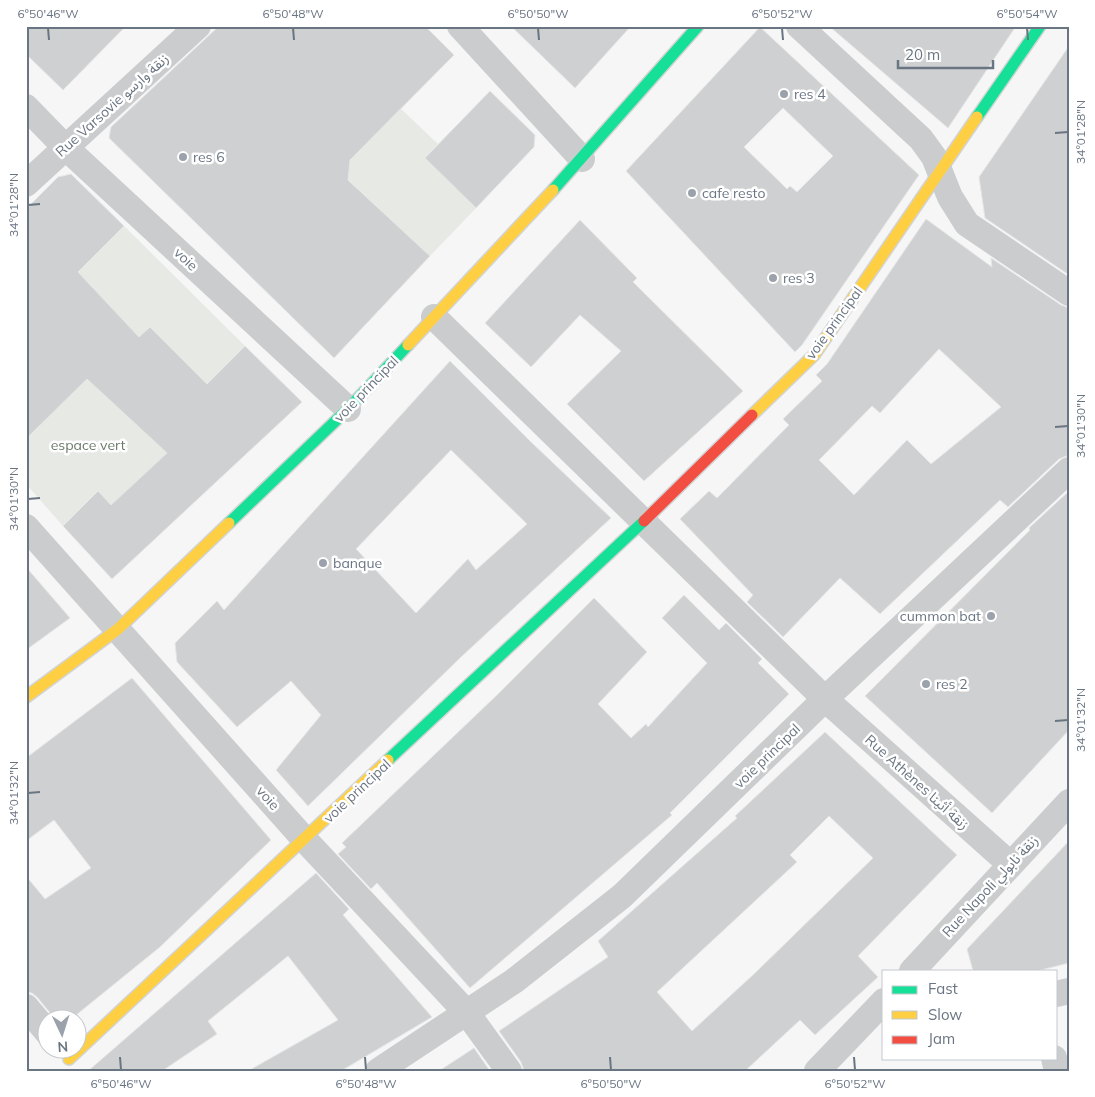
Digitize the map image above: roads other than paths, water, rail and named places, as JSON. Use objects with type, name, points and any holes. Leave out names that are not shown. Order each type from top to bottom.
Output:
[{"type":"street","name":"Rue Varsovie زنقة وارسو","points":[[26,184],[198,26]]},
{"type":"street","points":[[460,26],[582,159]]},
{"type":"street","name":"voie principal","points":[[26,697],[118,629],[348,409],[582,159],[698,26]]},
{"type":"street","points":[[799,26],[921,139],[934,157],[950,197],[967,224],[1069,293]]},
{"type":"street","name":"voie principal","points":[[88,1042],[644,521],[814,355],[1040,26]]},
{"type":"street","name":"voie","points":[[26,107],[65,147],[348,409]]},
{"type":"street","points":[[434,317],[825,699]]},
{"type":"street","name":"voie principal","points":[[378,1071],[522,975],[622,896],[825,699],[1069,470]]},
{"type":"street","name":"voie","points":[[26,527],[305,840],[467,1013],[509,1071]]},
{"type":"street","name":"Rue Athènes زنقة أثينا","points":[[825,699],[1010,864]]},
{"type":"street","name":"Rue Napoli زنقة نابولي","points":[[913,970],[1069,802]]},
{"type":"street","points":[[817,1071],[882,1003]]},
{"type":"street","points":[[26,1007],[38,1021]]},
{"type":"street","points":[[847,1041],[882,1032]]},
{"type":"place","name":"res 4","points":[[784,94]]},
{"type":"place","name":"res 6","points":[[183,157]]},
{"type":"place","name":"cafe resto","points":[[692,193]]},
{"type":"place","name":"res 3","points":[[773,278]]},
{"type":"place","name":"banque","points":[[323,563]]},
{"type":"place","name":"cummon bat","points":[[991,616]]},
{"type":"place","name":"res 2","points":[[926,684]]},
{"type":"park label","name":"espace vert","points":[[88,445]]}]
